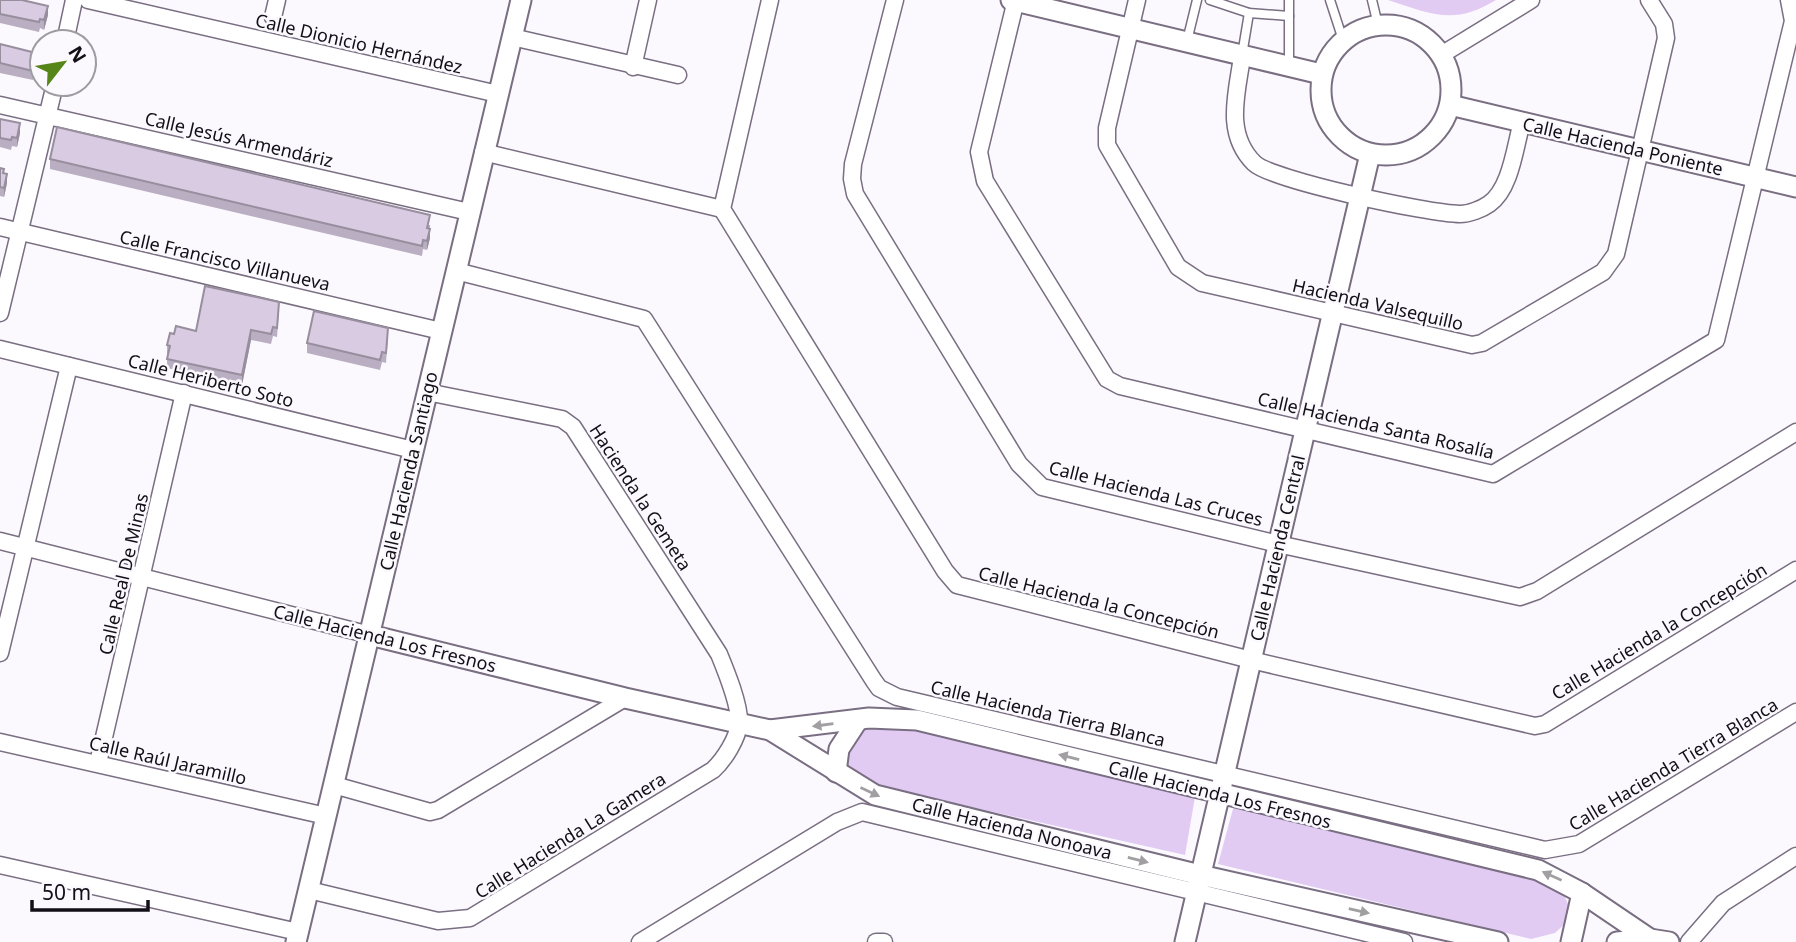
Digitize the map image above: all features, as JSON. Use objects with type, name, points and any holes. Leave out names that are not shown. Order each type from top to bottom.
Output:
[{"type":"street","points":[[68,28],[74,0]]},
{"type":"street","name":"Calle Dionicio Hernández","points":[[88,0],[498,94]]},
{"type":"street","points":[[273,17],[277,0]]},
{"type":"street","name":"Calle Hacienda Santiago","points":[[297,937],[482,152],[521,0]]},
{"type":"street","points":[[633,67],[648,0]]},
{"type":"street","points":[[482,152],[722,209],[770,0]]},
{"type":"street","name":"Calle Hacienda Las Cruces","points":[[895,0],[853,164],[855,194],[1020,464],[1042,487],[1514,598],[1527,596],[1796,432]]},
{"type":"street","points":[[1014,0],[1321,74]]},
{"type":"street","name":"Calle Hacienda Santa Rosalía","points":[[1014,0],[979,152],[980,166],[985,181],[1097,366],[1108,379],[1121,386],[1493,474],[1503,471],[1716,340],[1793,21],[1789,0]]},
{"type":"street","name":"Hacienda Valsequillo","points":[[1137,0],[1107,128],[1107,145],[1178,267],[1202,282],[1332,315],[1464,344],[1482,343],[1609,266],[1616,254],[1666,38],[1664,24],[1649,0]]},
{"type":"street","points":[[1441,55],[1531,0]]},
{"type":"street","points":[[1378,25],[1396,25],[1414,31],[1441,55],[1451,88],[1450,105],[1442,124],[1429,141],[1411,151],[1391,156],[1370,154],[1346,143],[1329,124],[1320,100],[1321,74],[1330,55],[1343,40],[1360,29],[1378,25]]},
{"type":"street","points":[[512,37],[633,67],[678,75]]},
{"type":"street","points":[[1242,57],[1233,117],[1239,139],[1253,162],[1270,172],[1360,196],[1461,215],[1488,206],[1501,194],[1522,122]]},
{"type":"street","points":[[0,313],[51,98]]},
{"type":"street","name":"Calle Jesús Armendáriz","points":[[0,105],[469,212]]},
{"type":"street","name":"Calle Hacienda Poniente","points":[[1450,105],[1796,187]]},
{"type":"street","name":"Calle Hacienda Central","points":[[1185,942],[1370,154]]},
{"type":"street","name":"Calle Hacienda la Concepción","points":[[722,209],[945,571],[957,585],[1251,660],[1535,726],[1556,717],[1796,570]]},
{"type":"street","name":"Calle Francisco Villanueva","points":[[0,227],[441,331]]},
{"type":"street","name":"Calle Hacienda Tierra Blanca","points":[[456,271],[645,319],[879,688],[897,697],[1221,785],[1545,850],[1579,845],[1796,712]]},
{"type":"street","name":"Calle Heriberto Soto","points":[[0,349],[413,450]]},
{"type":"street","points":[[0,653],[69,366]]},
{"type":"street","name":"Hacienda la Gemeta","points":[[427,392],[562,419],[573,427],[719,654],[739,723]]},
{"type":"street","name":"Calle Real De Minas","points":[[98,763],[144,576],[184,393]]},
{"type":"street","name":"Calle Hacienda Los Fresnos","points":[[0,541],[625,698],[770,730],[890,717],[917,720],[1221,785],[1538,870],[1582,893],[1660,941]]},
{"type":"street","points":[[334,785],[430,812],[438,810],[625,698]]},
{"type":"street","points":[[836,772],[839,749],[858,720]]},
{"type":"street","name":"Calle Hacienda La Gamera","points":[[309,890],[438,921],[470,918],[713,770],[727,753],[739,723]]},
{"type":"street","name":"Calle Hacienda Los Fresnos","points":[[770,730],[874,795],[1198,884],[1498,942]]},
{"type":"street","name":"Calle Raúl Jaramillo","points":[[0,742],[326,816]]},
{"type":"street","name":"Calle Hacienda Nonoava","points":[[640,942],[837,821],[862,812],[1198,884],[1404,942]]},
{"type":"street","points":[[1689,942],[1723,903],[1796,856]]},
{"type":"street","points":[[0,865],[297,937]]},
{"type":"street","points":[[1571,942],[1582,893]]},
{"type":"street","name":"Calle Hacienda Los Fresnos","points":[[1617,942],[1660,941]]},
{"type":"street","points":[[876,942],[884,942]]},
{"type":"lane","points":[[1186,43],[1197,0]]},
{"type":"lane","points":[[1210,0],[1248,13],[1289,16]]},
{"type":"lane","points":[[1289,0],[1289,66]]},
{"type":"lane","points":[[1330,0],[1343,40]]},
{"type":"lane","points":[[1373,0],[1378,25]]},
{"type":"lane","points":[[1242,57],[1248,13]]},
{"type":"shaded area","points":[[1388,0],[1496,0],[1467,13],[1442,15]]},
{"type":"shaded area","points":[[883,721],[1195,797],[1185,855],[891,789],[867,781],[844,764],[846,739],[862,724]]},
{"type":"shaded area","points":[[1234,805],[1536,874],[1560,887],[1569,906],[1568,921],[1555,933],[1531,939],[1218,864]]},
{"type":"building","points":[[0,0],[22,0],[48,6],[44,20],[40,19],[39,22],[0,14]]},
{"type":"building","points":[[0,44],[28,51],[28,70],[0,63]]},
{"type":"building","points":[[0,119],[20,123],[17,138],[0,138]]},
{"type":"building","points":[[57,127],[430,215],[427,241],[423,240],[422,246],[50,159]]},
{"type":"building","points":[[0,168],[7,174],[4,188],[0,187]]},
{"type":"building","points":[[205,286],[279,302],[277,328],[273,327],[271,334],[251,330],[242,375],[167,359],[170,333],[174,334],[176,326],[196,331]]},
{"type":"building","points":[[314,311],[388,328],[386,353],[382,352],[380,360],[307,343]]}]
